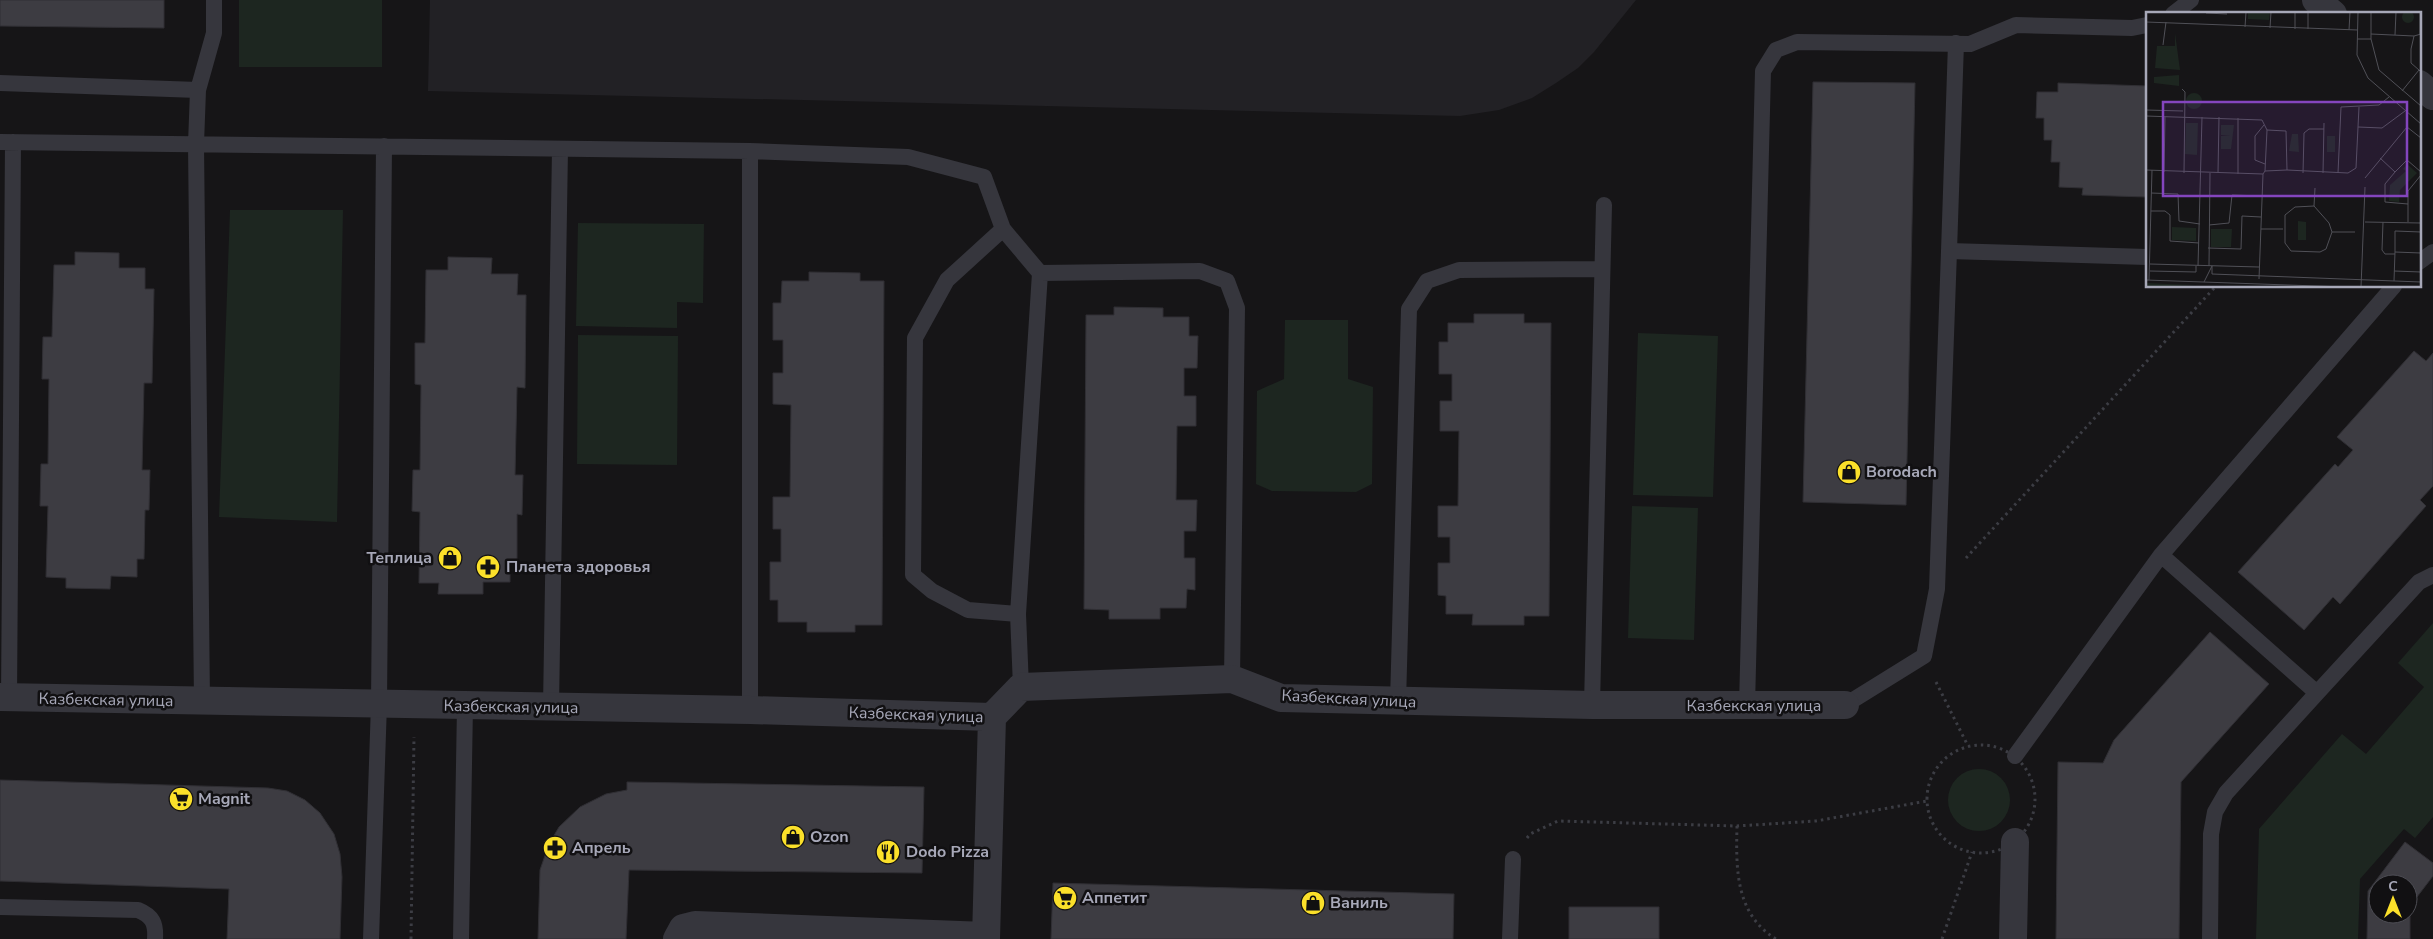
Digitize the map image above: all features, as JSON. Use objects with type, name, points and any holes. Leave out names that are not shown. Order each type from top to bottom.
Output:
[{"type":"street","points":[[2316,0],[2331,12]]},
{"type":"street","points":[[2420,85],[2433,96]]},
{"type":"street","name":"Казбекская улица","points":[[4,698],[750,710],[992,717],[1020,686],[1232,679],[1281,698],[1592,705],[1845,706]]},
{"type":"street","points":[[677,939],[683,928],[695,925],[986,938],[992,717]]},
{"type":"street","points":[[2013,939],[2015,842]]},
{"type":"lane","points":[[202,702],[196,144],[198,90],[214,33],[214,0]]},
{"type":"lane","points":[[2176,12],[2192,0]]},
{"type":"lane","points":[[1747,706],[1763,71],[1776,50],[1797,42],[1970,44],[2016,25],[2132,28],[2146,25]]},
{"type":"lane","points":[[1845,706],[1924,656],[1937,590],[1956,43]]},
{"type":"lane","points":[[0,83],[198,90]]},
{"type":"lane","points":[[4,698],[6,142],[750,151],[908,157],[984,177],[1003,229],[1040,273],[1018,614],[1020,686]]},
{"type":"lane","points":[[371,939],[378,704],[384,146]]},
{"type":"lane","points":[[551,707],[560,149]]},
{"type":"lane","points":[[750,151],[750,710]]},
{"type":"lane","points":[[1592,705],[1604,205]]},
{"type":"lane","points":[[1003,229],[946,280],[914,338],[913,575],[932,591],[968,610],[1018,614]]},
{"type":"lane","points":[[1949,251],[2146,257]]},
{"type":"lane","points":[[2420,261],[2433,252]]},
{"type":"lane","points":[[1398,702],[1409,309],[1427,281],[1459,270],[1602,269]]},
{"type":"lane","points":[[1040,273],[1200,271],[1227,281],[1237,308],[1232,679]]},
{"type":"lane","points":[[2016,756],[2161,555],[2392,288]]},
{"type":"lane","points":[[2161,555],[2316,693]]},
{"type":"lane","points":[[2210,939],[2210,834],[2215,812],[2226,793],[2419,582],[2433,575]]},
{"type":"lane","points":[[461,939],[466,706]]},
{"type":"lane","points":[[1510,939],[1513,859]]},
{"type":"lane","points":[[0,907],[138,910],[148,914],[156,924],[155,939]]},
{"type":"path","points":[[1937,590],[2214,288]]},
{"type":"path","points":[[1924,656],[1968,746]]},
{"type":"path","points":[[412,939],[414,705]]},
{"type":"path","points":[[1993,745],[2016,756],[2034,782],[2034,815],[2015,842],[1994,852],[1972,852],[1950,843],[1934,824],[1927,801],[1932,777],[1946,757],[1968,746],[1993,745]]},
{"type":"path","points":[[1513,859],[1530,834],[1558,821],[1737,826],[1816,821],[1927,801]]},
{"type":"path","points":[[1737,826],[1736,869],[1746,905],[1761,930],[1776,939]]},
{"type":"path","points":[[1942,939],[1972,852]]},
{"type":"shaded area","points":[[239,0],[382,0],[382,67],[239,67]]},
{"type":"shaded area","points":[[430,0],[1636,0],[1594,52],[1578,68],[1556,83],[1532,98],[1499,110],[1460,116],[428,91]]},
{"type":"shaded area","points":[[230,210],[343,210],[337,522],[219,517]]},
{"type":"shaded area","points":[[578,223],[704,224],[703,303],[677,302],[677,328],[576,326]]},
{"type":"shaded area","points":[[1285,320],[1348,320],[1348,379],[1373,387],[1372,484],[1356,492],[1272,491],[1256,484],[1257,391],[1284,379]]},
{"type":"shaded area","points":[[1638,333],[1718,336],[1713,497],[1633,495]]},
{"type":"shaded area","points":[[578,335],[678,336],[677,465],[577,464]]},
{"type":"shaded area","points":[[1632,506],[1698,508],[1694,640],[1628,638]]},
{"type":"shaded area","points":[[2433,623],[2433,817],[2415,838],[2404,829],[2360,879],[2358,939],[2256,939],[2259,829],[2342,734],[2366,754],[2424,687],[2398,663]]},
{"type":"shaded area","points":[[1973,769],[1985,769],[2001,778],[2008,788],[2010,800],[2008,812],[2001,822],[1985,831],[1973,831],[1962,826],[1953,817],[1948,806],[1948,794],[1953,783],[1962,774]]},
{"type":"building","points":[[0,0],[164,0],[164,28],[0,26]]},
{"type":"building","points":[[1813,82],[1915,83],[1906,505],[1803,502]]},
{"type":"building","points":[[2058,83],[2146,86],[2146,197],[2082,195],[2083,188],[2059,187],[2060,162],[2051,162],[2052,140],[2044,140],[2044,118],[2036,118],[2037,92],[2058,92]]},
{"type":"building","points":[[75,252],[119,253],[119,268],[145,268],[145,289],[154,289],[152,383],[144,383],[142,470],[150,470],[149,510],[145,510],[144,559],[137,559],[137,577],[111,576],[110,589],[66,588],[66,578],[46,577],[48,506],[40,506],[41,464],[48,464],[49,379],[42,379],[43,337],[52,337],[54,265],[75,265]]},
{"type":"building","points":[[448,257],[492,258],[491,274],[518,274],[517,295],[526,295],[525,388],[517,387],[515,475],[523,475],[522,515],[517,514],[517,564],[510,564],[510,582],[483,582],[483,594],[438,594],[439,583],[419,583],[420,512],[412,511],[413,470],[420,470],[421,385],[415,384],[415,343],[425,343],[426,270],[448,270]]},
{"type":"building","points":[[809,272],[860,273],[860,281],[884,281],[882,625],[855,625],[855,632],[807,632],[807,622],[778,622],[778,600],[770,600],[770,562],[781,562],[781,529],[773,529],[773,497],[790,497],[791,405],[773,404],[773,373],[783,373],[783,340],[773,340],[773,303],[781,303],[782,281],[809,281]]},
{"type":"building","points":[[1114,307],[1163,308],[1163,317],[1189,317],[1189,336],[1198,336],[1197,368],[1184,368],[1184,396],[1196,396],[1196,426],[1177,426],[1176,500],[1197,500],[1196,531],[1184,531],[1184,558],[1195,558],[1195,590],[1187,589],[1186,608],[1160,608],[1160,619],[1109,619],[1109,610],[1084,609],[1086,315],[1114,315]]},
{"type":"building","points":[[1474,314],[1524,314],[1524,323],[1551,323],[1549,616],[1524,616],[1524,625],[1472,625],[1473,614],[1446,614],[1446,596],[1438,595],[1438,563],[1450,563],[1450,537],[1438,537],[1438,506],[1458,506],[1459,431],[1440,431],[1440,401],[1452,401],[1452,374],[1439,374],[1439,342],[1448,342],[1448,323],[1474,323]]},
{"type":"building","points":[[2414,351],[2426,361],[2433,353],[2433,486],[2420,500],[2426,506],[2340,604],[2333,597],[2304,630],[2238,572],[2335,464],[2338,467],[2353,450],[2337,437]]},
{"type":"building","points":[[2210,632],[2269,684],[2181,782],[2179,939],[2056,939],[2058,762],[2103,763],[2114,740]]},
{"type":"building","points":[[0,780],[268,788],[287,791],[305,800],[320,813],[334,834],[340,854],[342,877],[340,939],[227,939],[229,889],[0,881]]},
{"type":"building","points":[[627,782],[924,787],[922,873],[629,870],[626,939],[538,939],[540,870],[549,844],[559,827],[580,807],[606,794],[627,790]]},
{"type":"building","points":[[2405,842],[2433,863],[2433,876],[2418,896],[2418,874],[2381,874]]},
{"type":"building","points":[[1053,883],[1454,894],[1453,939],[1051,939]]},
{"type":"building","points":[[2368,891],[2368,924],[2410,924],[2410,939],[2367,939]]},
{"type":"building","points":[[1569,907],[1659,907],[1659,939],[1569,939]]},
{"type":"place","name":"Borodach","points":[[1849,472]]},
{"type":"place","name":"Теплица","points":[[450,558]]},
{"type":"place","name":"Планета здоровья","points":[[488,567]]},
{"type":"place","name":"Magnit","points":[[181,799]]},
{"type":"place","name":"Ozon","points":[[793,837]]},
{"type":"place","name":"Апрель","points":[[555,848]]},
{"type":"place","name":"Dodo Pizza","points":[[888,852]]},
{"type":"place","name":"Аппетит","points":[[1065,898]]},
{"type":"place","name":"Ваниль","points":[[1313,903]]}]
